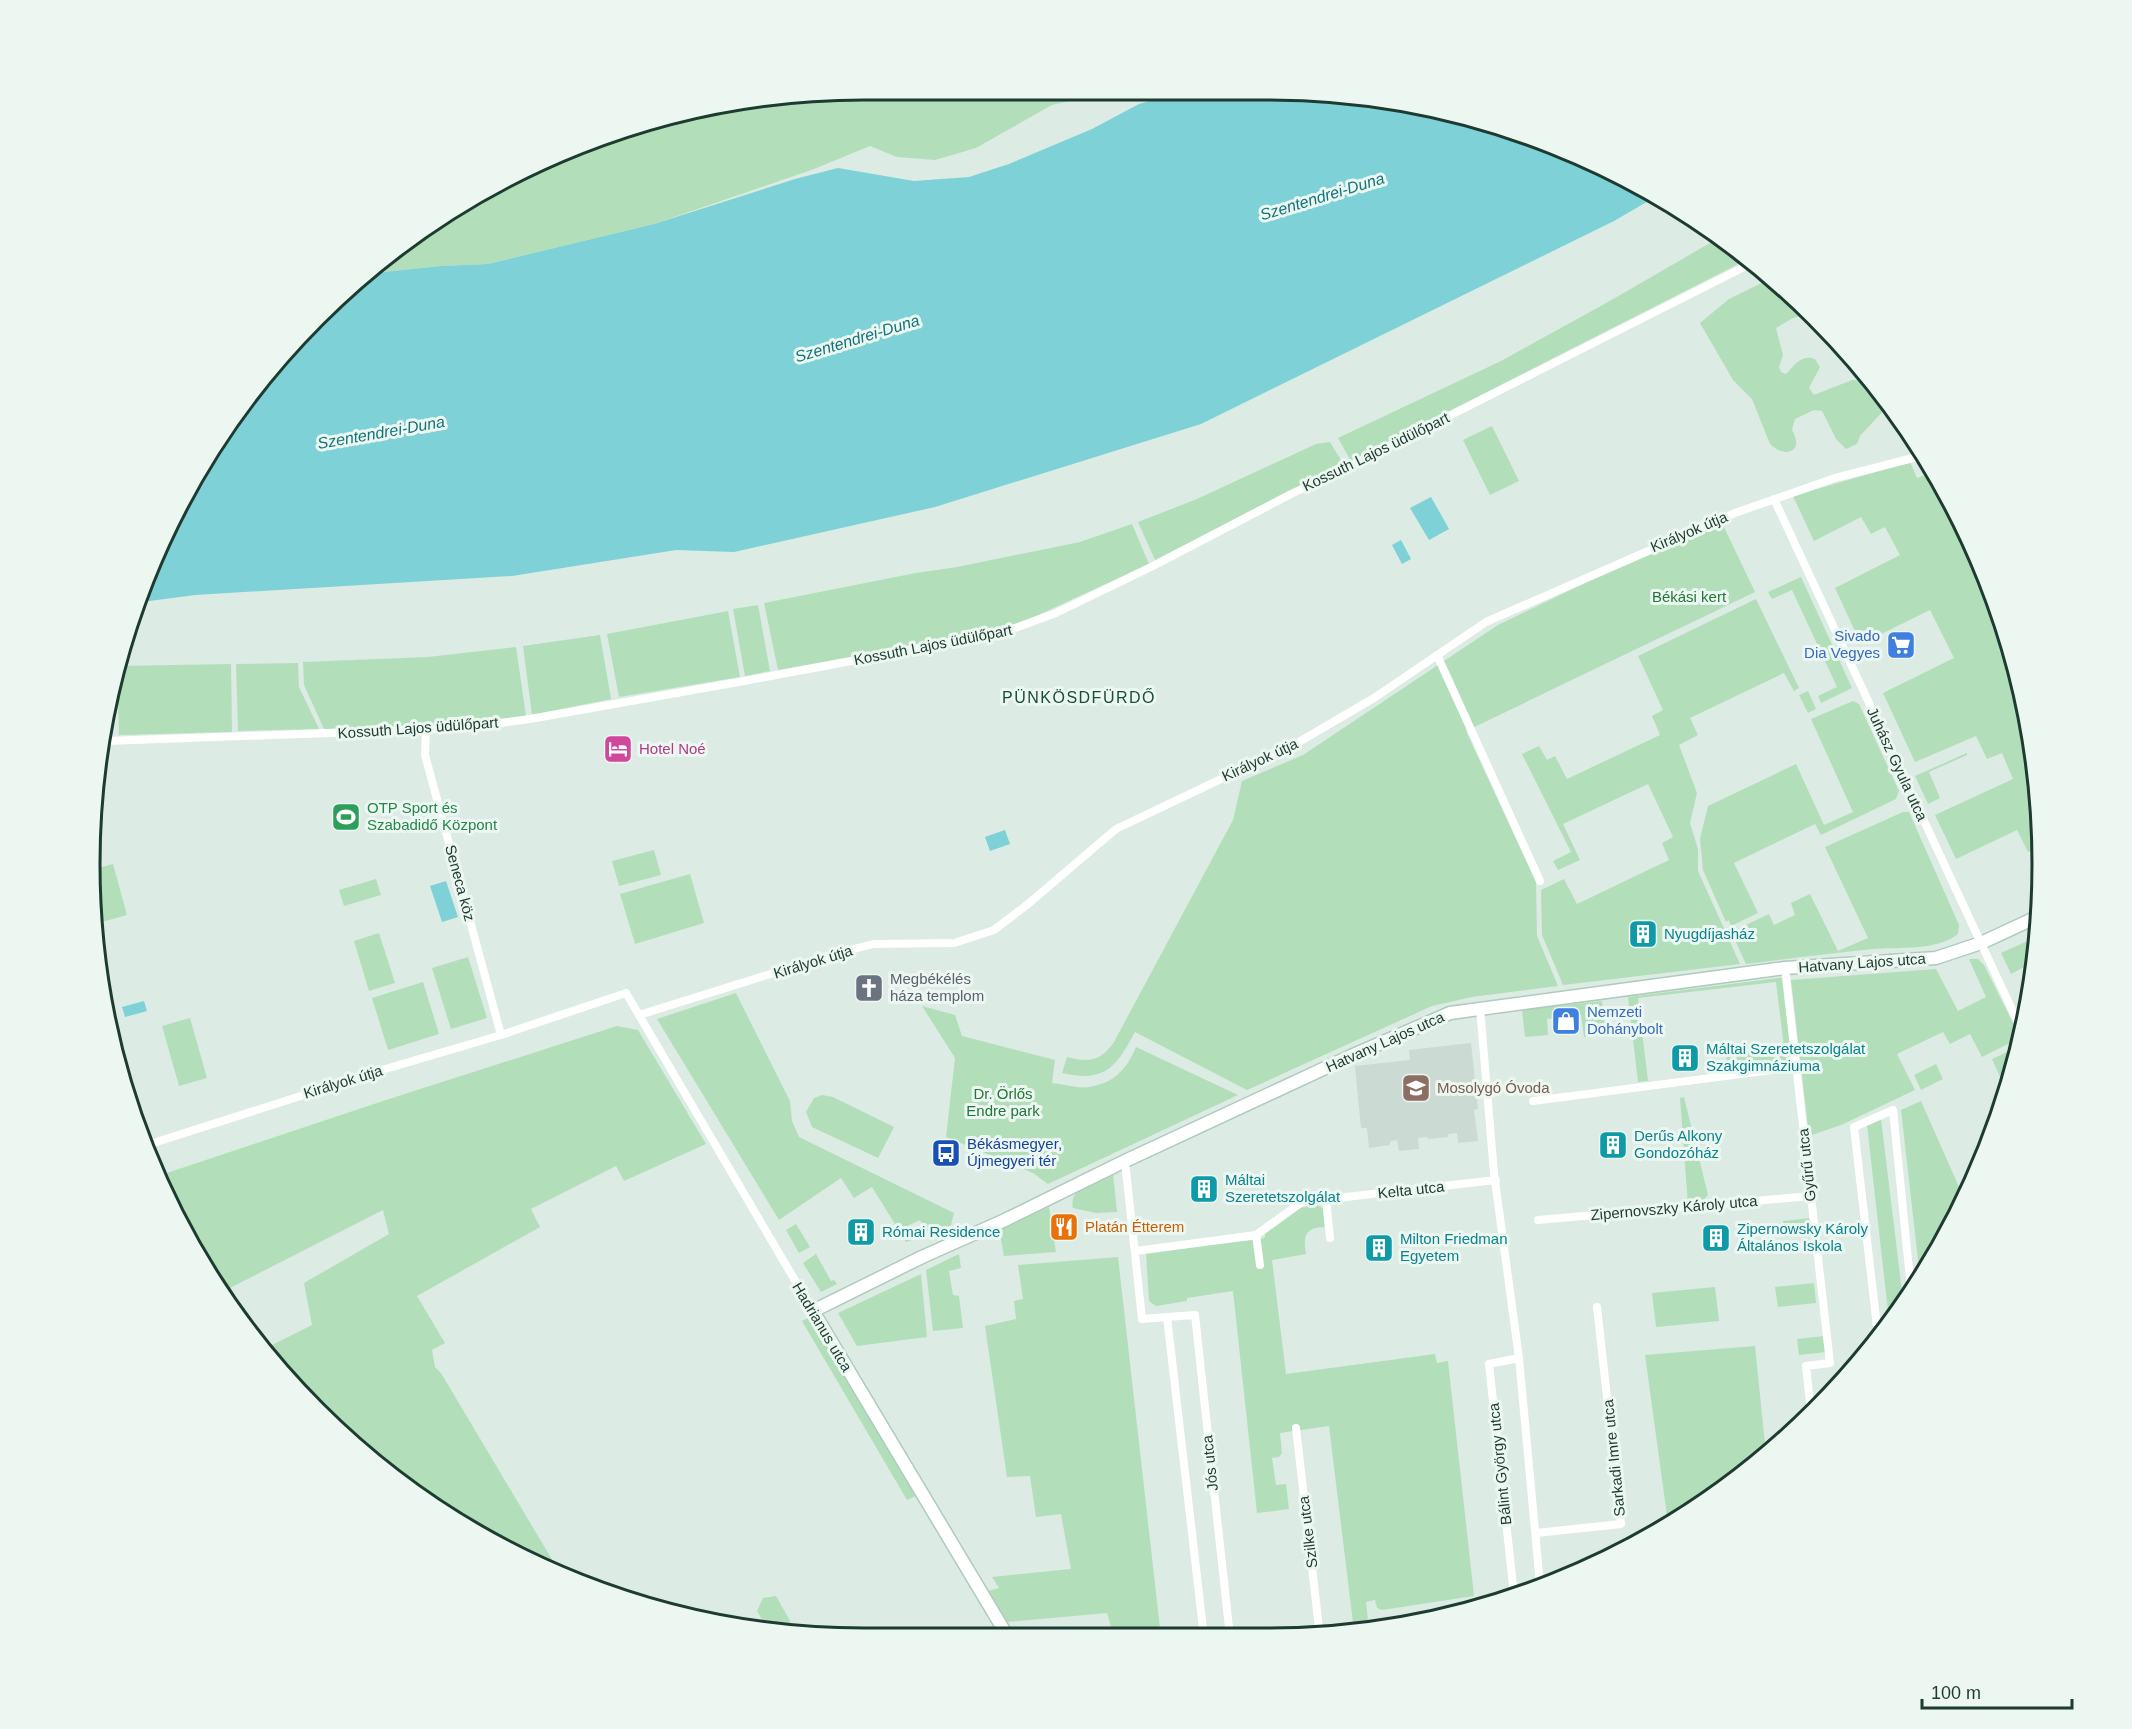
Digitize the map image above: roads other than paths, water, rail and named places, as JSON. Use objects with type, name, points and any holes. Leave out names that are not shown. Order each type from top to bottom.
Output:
[{"type":"street","name":"Kossuth Lajos üdülőpart","points":[[111,741],[465,728],[530,719],[986,636],[1056,613],[1154,566],[1291,494],[1744,267]]},
{"type":"street","name":"Királyok útja","points":[[154,1143],[382,1070],[501,1035],[626,993],[639,1015],[873,944],[954,943],[994,930],[1116,829],[1299,742],[1374,698],[1486,622],[1702,526],[1835,477],[1914,458]]},
{"type":"street","name":"Juhász Gyula utca","points":[[1774,499],[2016,1018]]},
{"type":"street","points":[[1437,655],[1540,881]]},
{"type":"street","name":"Seneca köz","points":[[426,730],[425,755],[501,1035]]},
{"type":"street","name":"Hatvany Lajos utca","points":[[813,1311],[1125,1161],[1450,1013],[1785,968],[1936,958],[1981,943],[2029,921]]},
{"type":"street","name":"Gyűrű utca","points":[[1785,968],[1830,1363],[1806,1366],[1809,1404]]},
{"type":"street","name":"Bálint György utca","points":[[1480,1008],[1496,1180],[1519,1358],[1539,1578]]},
{"type":"street","name":"Hadrianus utca","points":[[639,1015],[1003,1628]]},
{"type":"street","points":[[1533,1101],[1796,1067]]},
{"type":"street","points":[[1877,1326],[1854,1128],[1893,1110],[1910,1278]]},
{"type":"street","name":"Jós utca","points":[[1125,1161],[1142,1319],[1195,1315],[1229,1628]]},
{"type":"street","name":"Kelta utca","points":[[1136,1251],[1256,1235],[1302,1202],[1496,1180]]},
{"type":"street","name":"Zipernovszky Károly utca","points":[[1538,1220],[1811,1196]]},
{"type":"street","points":[[1326,1200],[1330,1238]]},
{"type":"street","points":[[1256,1235],[1260,1265]]},
{"type":"street","name":"Sarkadi Imre utca","points":[[1536,1533],[1622,1524],[1597,1307]]},
{"type":"street","name":"Jós utca","points":[[1167,1317],[1203,1628]]},
{"type":"street","name":"Bálint György utca","points":[[1513,1588],[1489,1364],[1519,1358]]},
{"type":"street","name":"Szilke utca","points":[[1296,1428],[1319,1627]]},
{"type":"water","name":"Szentendrei-Duna","points":[[1153,100],[1267,100],[1367,107],[1417,115],[1513,141],[1605,179],[1647,202],[1614,221],[1201,424],[935,507],[734,552],[676,550],[512,576],[195,595],[148,601],[179,527],[203,482],[258,399],[324,324],[382,272],[488,264],[654,224],[795,179],[838,168],[914,181],[969,177],[1009,164],[1092,129],[1139,104]]},
{"type":"water","points":[[1431,497],[1449,529],[1429,540],[1410,508]]},
{"type":"water","points":[[1401,540],[1411,559],[1402,564],[1392,545]]},
{"type":"water","points":[[1005,830],[1010,844],[990,851],[985,837]]},
{"type":"water","points":[[446,881],[458,917],[442,922],[430,886]]},
{"type":"water","points":[[144,1001],[147,1011],[125,1017],[122,1007]]},
{"type":"place","name":"Sivado Dia Vegyes","points":[[1901,645]]},
{"type":"place","name":"Hotel Noé","points":[[618,749]]},
{"type":"place","name":"OTP Sport és Szabadidő Központ","points":[[346,817]]},
{"type":"place","name":"Nyugdíjasház","points":[[1643,934]]},
{"type":"place","name":"Megbékélés háza templom","points":[[869,988]]},
{"type":"place","name":"Nemzeti Dohánybolt","points":[[1566,1021]]},
{"type":"place","name":"Máltai Szeretetszolgálat Szakgimnáziuma","points":[[1685,1058]]},
{"type":"place","name":"Mosolygó Óvoda","points":[[1416,1088]]},
{"type":"place","name":"Derűs Alkony Gondozóház","points":[[1613,1145]]},
{"type":"place","name":"Békásmegyer, Újmegyeri tér","points":[[946,1153]]},
{"type":"place","name":"Máltai Szeretetszolgálat","points":[[1204,1189]]},
{"type":"place","name":"Platán Étterem","points":[[1064,1227]]},
{"type":"place","name":"Római Residence","points":[[861,1232]]},
{"type":"place","name":"Zipernowsky Károly Általános Iskola","points":[[1716,1238]]},
{"type":"place","name":"Milton Friedman Egyetem","points":[[1379,1248]]},
{"type":"district","name":"PÜNKÖSDFÜRDŐ","points":[[1079,697]]},
{"type":"park label","name":"Békási kert","points":[[1689,597]]},
{"type":"park label","name":"Dr. Örlős Endre park","points":[[1003,1102]]}]
